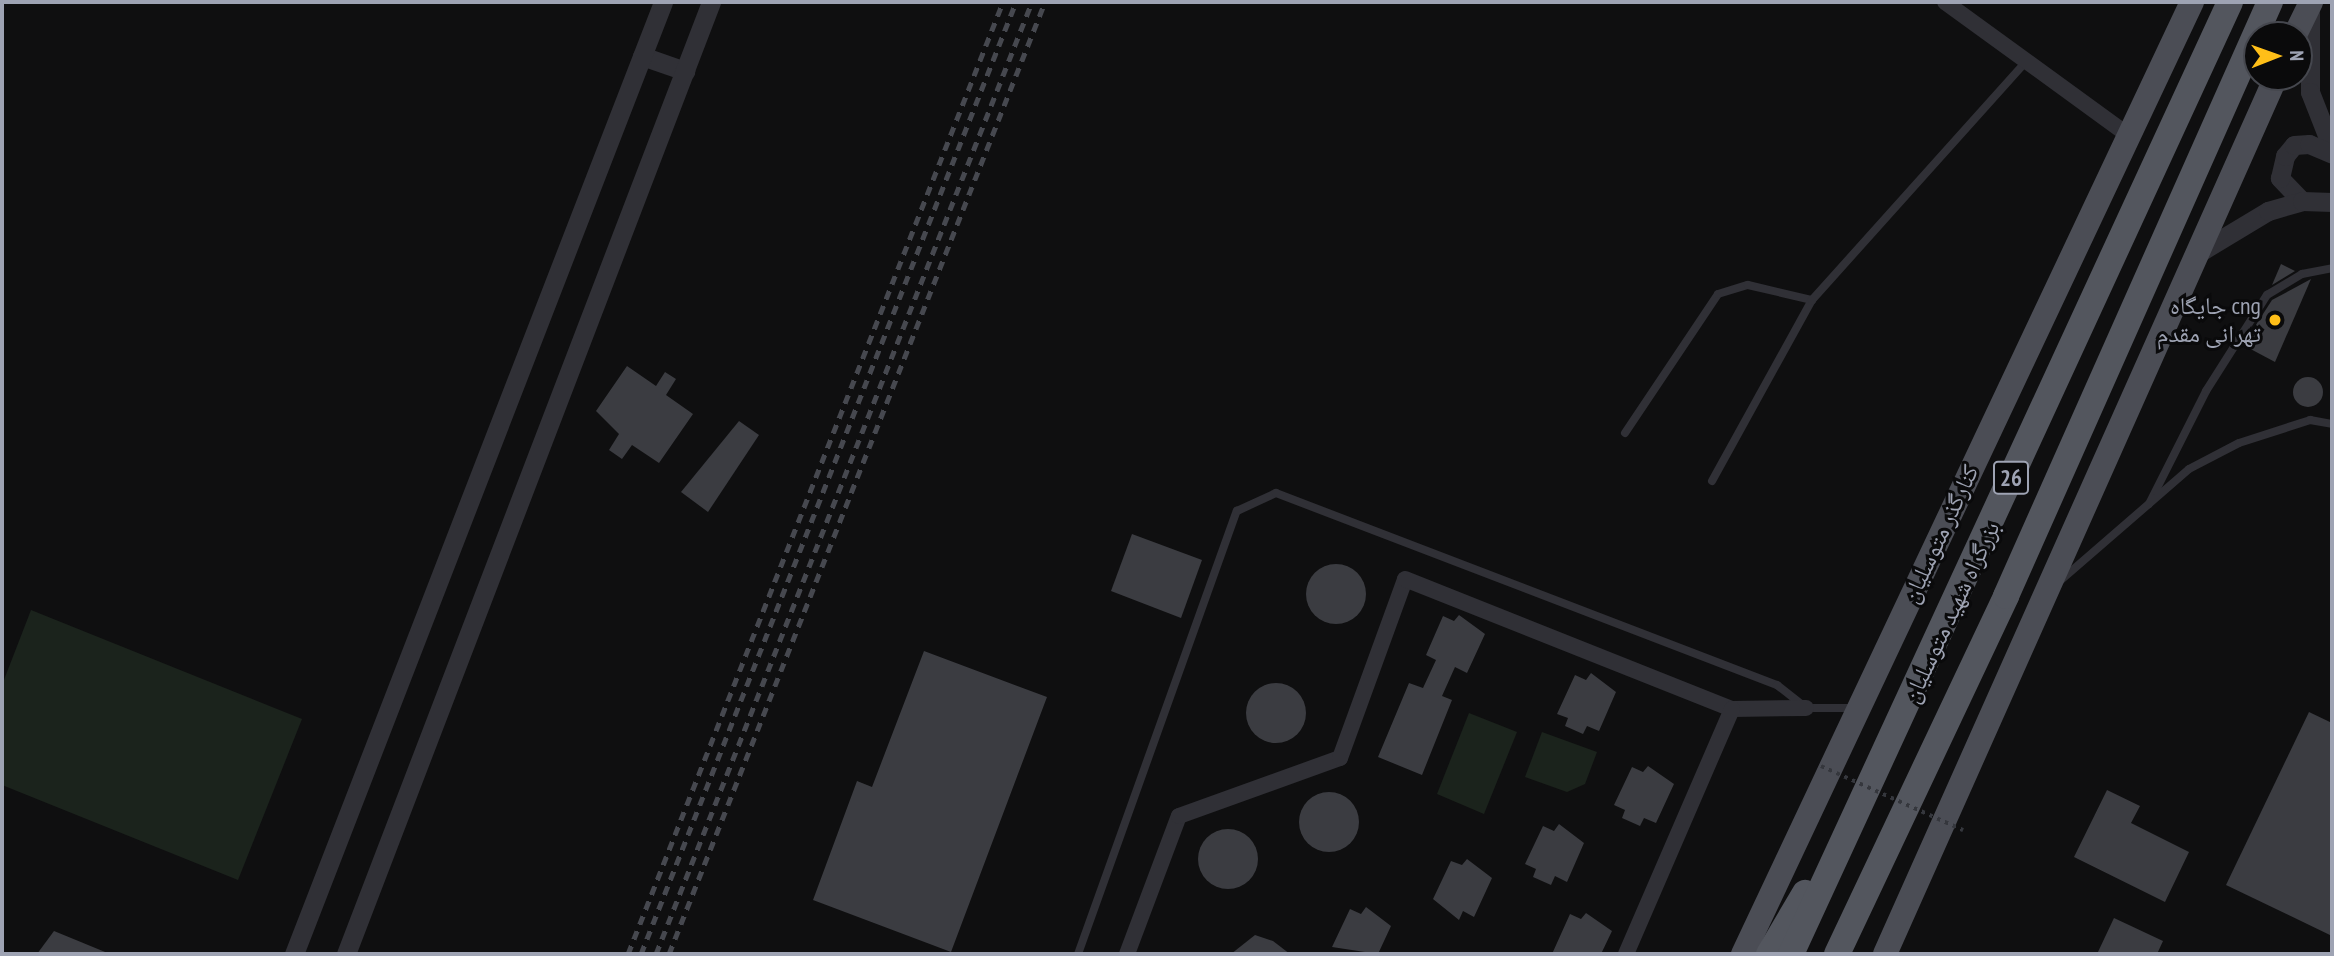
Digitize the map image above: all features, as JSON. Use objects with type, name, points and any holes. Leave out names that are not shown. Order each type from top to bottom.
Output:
[{"type":"highway","name":"بزرگراه شهید متوسلیان","points":[[1791,954],[2230,2]]},
{"type":"highway","name":"بزرگراه شهید متوسلیان","points":[[1837,954],[2006,596],[2270,2]]},
{"type":"highway","points":[[1769,954],[1853,822]]},
{"type":"main road","name":"کنارگذر متوسلیان","points":[[1744,954],[2131,137],[2192,2]]},
{"type":"main road","points":[[2302,21],[2311,2]]},
{"type":"main road","points":[[1885,954],[2053,586],[2194,255],[2270,91]]},
{"type":"street","points":[[294,954],[663,2]]},
{"type":"street","points":[[345,954],[711,2]]},
{"type":"street","points":[[1945,2],[2024,64],[2131,137]]},
{"type":"street","points":[[2311,2],[2305,56],[2310,92],[2332,148]]},
{"type":"street","points":[[642,56],[685,71]]},
{"type":"street","points":[[2302,201],[2280,178],[2285,156],[2294,145],[2309,144],[2332,154]]},
{"type":"street","points":[[2194,255],[2268,211],[2302,201],[2332,202]]},
{"type":"street","points":[[1127,954],[1179,816],[1340,758],[1405,579],[1732,709],[1806,708]]},
{"type":"street","points":[[1626,954],[1732,709]]},
{"type":"lane","points":[[1712,481],[1812,300],[2024,64]]},
{"type":"lane","points":[[2146,509],[2206,391],[2267,295],[2302,274],[2332,268]]},
{"type":"lane","points":[[1625,433],[1718,294],[1748,285],[1812,300]]},
{"type":"lane","points":[[2053,586],[2146,509],[2189,469],[2239,443],[2310,420],[2332,424]]},
{"type":"lane","points":[[1078,954],[1237,511],[1276,493],[1777,685],[1806,708],[1861,708]]},
{"type":"path","points":[[1821,766],[1963,830]]},
{"type":"shaded area","points":[[31,610],[302,719],[238,880],[2,785],[2,685]]},
{"type":"shaded area","points":[[1469,713],[1517,732],[1484,814],[1437,794]]},
{"type":"shaded area","points":[[1542,732],[1597,752],[1585,784],[1567,792],[1525,777]]},
{"type":"building","points":[[2281,264],[2295,271],[2272,285]]},
{"type":"building","points":[[2311,279],[2275,362],[2243,345],[2272,300]]},
{"type":"building","points":[[627,366],[656,386],[665,372],[676,379],[666,395],[693,414],[659,463],[632,445],[622,459],[609,450],[619,434],[596,411]]},
{"type":"building","points":[[2308,377],[2319,381],[2323,392],[2319,403],[2308,407],[2297,403],[2293,392],[2297,381]]},
{"type":"building","points":[[739,421],[759,435],[708,512],[681,492]]},
{"type":"building","points":[[1132,534],[1202,560],[1181,618],[1111,591]]},
{"type":"building","points":[[1330,564],[1342,564],[1361,577],[1366,594],[1364,606],[1353,619],[1342,624],[1330,624],[1311,611],[1306,600],[1306,588],[1319,569]]},
{"type":"building","points":[[1459,615],[1485,634],[1467,673],[1455,667],[1442,696],[1452,700],[1422,775],[1378,757],[1409,683],[1423,688],[1436,660],[1426,655],[1443,616],[1454,621]]},
{"type":"building","points":[[924,651],[1047,697],[951,952],[813,900],[857,781],[872,787]]},
{"type":"building","points":[[1591,673],[1616,692],[1599,731],[1587,726],[1583,734],[1565,726],[1568,718],[1557,714],[1575,675],[1586,680]]},
{"type":"building","points":[[1270,683],[1282,683],[1301,696],[1306,713],[1304,725],[1293,738],[1282,743],[1270,743],[1251,730],[1246,719],[1246,707],[1259,688]]},
{"type":"building","points":[[2309,712],[2332,723],[2332,936],[2226,885]]},
{"type":"building","points":[[1648,766],[1674,784],[1656,823],[1644,818],[1640,826],[1622,818],[1625,810],[1614,805],[1632,767],[1643,772]]},
{"type":"building","points":[[2107,790],[2140,806],[2131,823],[2189,852],[2165,902],[2074,857]]},
{"type":"building","points":[[1323,792],[1335,792],[1354,805],[1359,822],[1357,834],[1346,847],[1335,852],[1323,852],[1304,839],[1299,828],[1299,816],[1312,797]]},
{"type":"building","points":[[1559,824],[1584,843],[1567,882],[1555,876],[1551,885],[1533,877],[1536,869],[1525,864],[1543,826],[1554,831]]},
{"type":"building","points":[[1222,829],[1234,829],[1253,842],[1258,859],[1256,871],[1245,884],[1234,889],[1222,889],[1203,876],[1198,865],[1198,853],[1211,834]]},
{"type":"building","points":[[1467,859],[1492,878],[1474,917],[1463,911],[1459,920],[1433,899],[1451,861],[1462,865]]},
{"type":"building","points":[[1366,907],[1391,926],[1378,954],[1332,947],[1350,909],[1361,914]]},
{"type":"building","points":[[1586,913],[1612,931],[1601,954],[1552,954],[1570,914],[1581,919]]},
{"type":"building","points":[[2114,918],[2163,941],[2157,954],[2097,954]]},
{"type":"building","points":[[54,931],[110,954],[37,954]]},
{"type":"building","points":[[1255,935],[1273,941],[1290,954],[1231,954]]},
{"type":"railway","points":[[628,954],[1003,2]]},
{"type":"railway","points":[[641,954],[1016,2]]},
{"type":"railway","points":[[656,954],[1032,2]]},
{"type":"railway","points":[[669,954],[1045,2]]},
{"type":"place","name":"جایگاه cng تهرانی مقدم","points":[[2275,320]]}]
